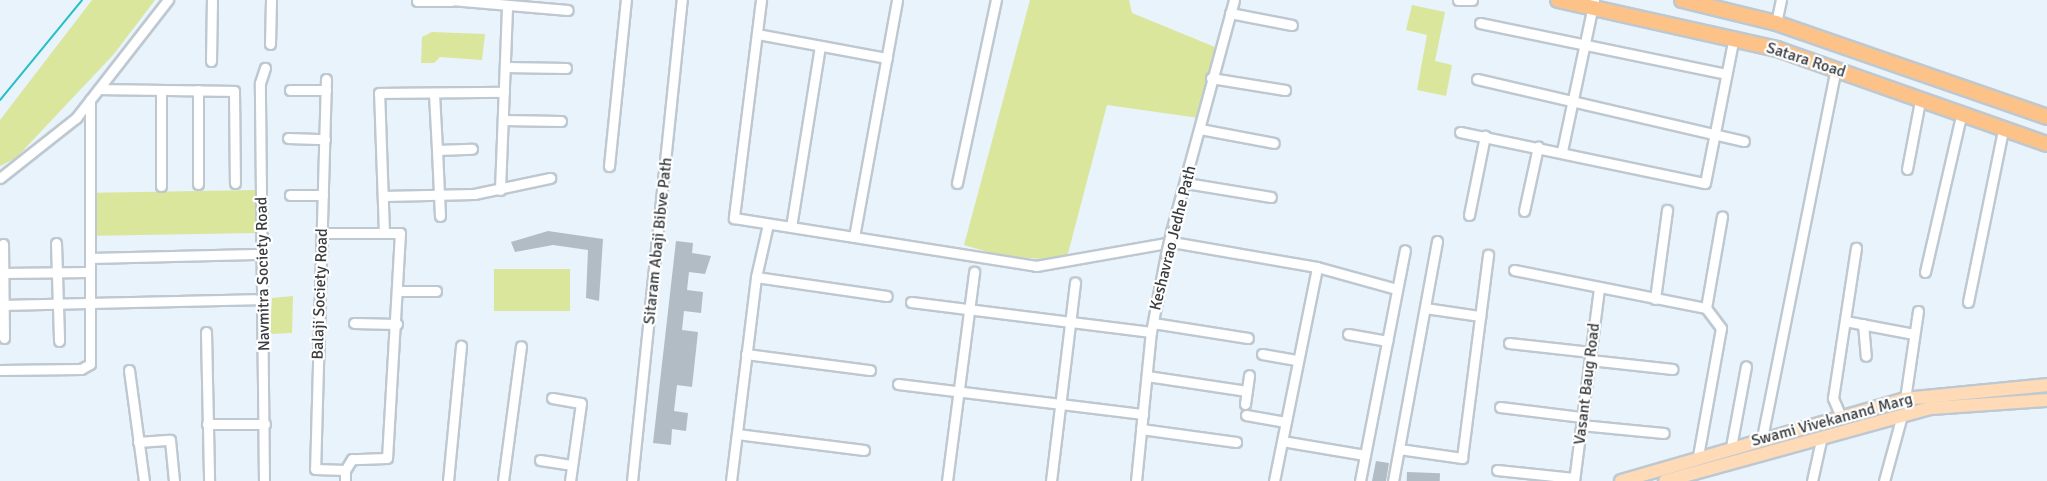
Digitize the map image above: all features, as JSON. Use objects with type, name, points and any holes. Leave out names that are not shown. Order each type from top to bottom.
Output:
[{"type":"highway","name":"Satara Road","points":[[1558,0],[1600,4],[1734,37],[1836,69],[1961,116],[2047,144]]},
{"type":"highway","name":"Satara Road","points":[[1682,0],[1776,23],[2047,117]]},
{"type":"main road","name":"Swami Vivekanand Marg","points":[[1621,481],[1698,456],[1905,399],[2047,385]]},
{"type":"main road","name":"Swami Vivekanand Marg","points":[[1665,481],[1696,476],[1822,436],[1930,408],[2047,400]]},
{"type":"street","points":[[0,178],[39,151],[90,100],[168,0]]},
{"type":"street","points":[[211,62],[212,0]]},
{"type":"street","points":[[270,44],[271,0]]},
{"type":"street","points":[[417,1],[451,0],[568,10]]},
{"type":"street","points":[[609,166],[626,0]]},
{"type":"street","name":"Sitaram Abaji Bibve Path","points":[[632,481],[682,0]]},
{"type":"street","points":[[761,0],[734,218],[1036,266],[1172,242],[1317,267],[1397,289]]},
{"type":"street","points":[[854,237],[897,0]]},
{"type":"street","points":[[957,183],[996,0]]},
{"type":"street","name":"Keshavrao Jedhe Path","points":[[1136,481],[1152,327],[1166,254],[1200,129],[1211,78],[1234,0]]},
{"type":"street","points":[[1458,0],[1472,0]]},
{"type":"street","points":[[1776,23],[1781,0]]},
{"type":"street","points":[[1562,151],[1583,44],[1600,4]]},
{"type":"street","points":[[500,190],[507,5]]},
{"type":"street","points":[[1230,13],[1292,25]]},
{"type":"street","points":[[1480,23],[1726,74]]},
{"type":"street","points":[[757,34],[887,58]]},
{"type":"street","points":[[1460,132],[1562,151],[1705,183],[1734,37]]},
{"type":"street","points":[[791,227],[820,46]]},
{"type":"street","points":[[505,67],[566,68]]},
{"type":"street","name":"Navmitra Society Road","points":[[264,481],[260,83],[266,68]]},
{"type":"street","points":[[1762,438],[1836,69]]},
{"type":"street","points":[[1211,78],[1285,90]]},
{"type":"street","points":[[1477,78],[1714,132],[1744,141]]},
{"type":"street","name":"Balaji Society Road","points":[[326,79],[315,469],[345,470]]},
{"type":"street","points":[[99,89],[234,90],[235,183]]},
{"type":"street","points":[[161,90],[162,186]]},
{"type":"street","points":[[198,90],[198,184]]},
{"type":"street","points":[[290,90],[326,90]]},
{"type":"street","points":[[384,233],[380,93],[504,92]]},
{"type":"street","points":[[434,94],[440,216]]},
{"type":"street","points":[[0,370],[87,368],[91,303],[90,100]]},
{"type":"street","points":[[1906,169],[1920,101]]},
{"type":"street","points":[[1926,272],[1961,116]]},
{"type":"street","points":[[503,120],[561,121]]},
{"type":"street","points":[[1200,129],[1274,143]]},
{"type":"street","points":[[1968,302],[2003,130]]},
{"type":"street","points":[[1469,215],[1485,136]]},
{"type":"street","points":[[288,138],[325,139]]},
{"type":"street","points":[[1524,211],[1538,147]]},
{"type":"street","points":[[437,150],[472,149]]},
{"type":"street","points":[[383,196],[439,195],[500,190],[550,178]]},
{"type":"street","points":[[1186,183],[1271,197]]},
{"type":"street","points":[[290,195],[323,195]]},
{"type":"street","points":[[1654,299],[1667,210]]},
{"type":"street","points":[[1706,308],[1722,216]]},
{"type":"street","points":[[731,481],[756,277],[768,224]]},
{"type":"street","points":[[322,233],[400,233],[399,291],[387,458],[352,459],[345,470],[345,481]]},
{"type":"street","points":[[1393,481],[1437,241]]},
{"type":"street","points":[[56,243],[59,341]]},
{"type":"street","points":[[3,244],[4,339]]},
{"type":"street","points":[[1841,417],[1833,398],[1856,249]]},
{"type":"street","points":[[1360,481],[1405,250]]},
{"type":"street","points":[[90,258],[255,254]]},
{"type":"street","points":[[1399,449],[1462,458],[1488,255]]},
{"type":"street","points":[[1274,481],[1317,267]]},
{"type":"street","points":[[1514,270],[1706,308],[1721,328],[1698,456]]},
{"type":"street","points":[[2,273],[90,272]]},
{"type":"street","points":[[947,481],[974,272]]},
{"type":"street","points":[[756,277],[887,296]]},
{"type":"street","points":[[1051,481],[1076,282]]},
{"type":"street","name":"Vasant Baug Road","points":[[1574,480],[1599,288]]},
{"type":"street","points":[[399,291],[436,291]]},
{"type":"street","points":[[2,305],[255,299]]},
{"type":"street","points":[[911,302],[1071,323],[1152,327],[1248,338]]},
{"type":"street","points":[[1425,308],[1480,316]]},
{"type":"street","points":[[1905,399],[1918,310]]},
{"type":"street","points":[[1845,321],[1914,334]]},
{"type":"street","points":[[354,323],[397,324]]},
{"type":"street","points":[[1863,324],[1866,356]]},
{"type":"street","points":[[206,332],[209,481]]},
{"type":"street","points":[[1348,334],[1387,341]]},
{"type":"street","points":[[1509,343],[1673,369]]},
{"type":"street","points":[[448,481],[461,346]]},
{"type":"street","points":[[503,481],[521,346]]},
{"type":"street","points":[[746,354],[870,370]]},
{"type":"street","points":[[1262,354],[1297,360]]},
{"type":"street","points":[[1731,447],[1746,366]]},
{"type":"street","points":[[129,370],[144,481]]},
{"type":"street","points":[[1245,404],[1249,375]]},
{"type":"street","points":[[1147,376],[1247,391]]},
{"type":"street","points":[[898,384],[1143,414]]},
{"type":"street","points":[[552,399],[581,403],[570,481]]},
{"type":"street","points":[[1500,407],[1664,433]]},
{"type":"street","points":[[1246,415],[1285,422]]},
{"type":"street","points":[[1884,481],[1902,415]]},
{"type":"street","points":[[207,424],[265,424]]},
{"type":"street","points":[[1141,429],[1236,442]]},
{"type":"street","points":[[737,434],[864,450]]},
{"type":"street","points":[[1812,481],[1822,436]]},
{"type":"street","points":[[138,442],[170,440],[174,481]]},
{"type":"street","points":[[1282,441],[1365,455]]},
{"type":"street","points":[[540,460],[571,465]]},
{"type":"street","points":[[1497,470],[1574,480]]},
{"type":"green space","points":[[92,0],[155,0],[114,54],[16,158],[0,166],[0,120]]},
{"type":"green space","points":[[1030,0],[1129,0],[1132,13],[1215,47],[1199,118],[1107,105],[1066,261],[1002,256],[964,245]]},
{"type":"green space","points":[[1412,5],[1445,12],[1435,61],[1452,65],[1446,96],[1417,90],[1427,35],[1406,30]]},
{"type":"green space","points":[[432,32],[485,34],[482,60],[440,57],[434,63],[421,63],[422,37]]},
{"type":"green space","points":[[259,190],[260,233],[97,236],[96,193]]},
{"type":"green space","points":[[494,269],[570,269],[570,311],[494,311]]},
{"type":"green space","points":[[293,296],[292,333],[270,334],[272,298]]},
{"type":"building","points":[[548,231],[603,239],[599,301],[586,298],[588,250],[553,245],[515,252],[511,242]]},
{"type":"building","points":[[676,241],[693,243],[692,253],[711,256],[705,274],[689,272],[687,290],[703,292],[701,313],[684,311],[682,330],[698,332],[692,387],[677,385],[674,411],[688,413],[686,431],[672,429],[671,445],[653,443]]},
{"type":"building","points":[[1376,461],[1389,463],[1386,481],[1372,481]]},
{"type":"building","points":[[1407,472],[1440,473],[1440,481],[1407,481]]},
{"type":"waterway","points":[[0,100],[82,0]]}]
